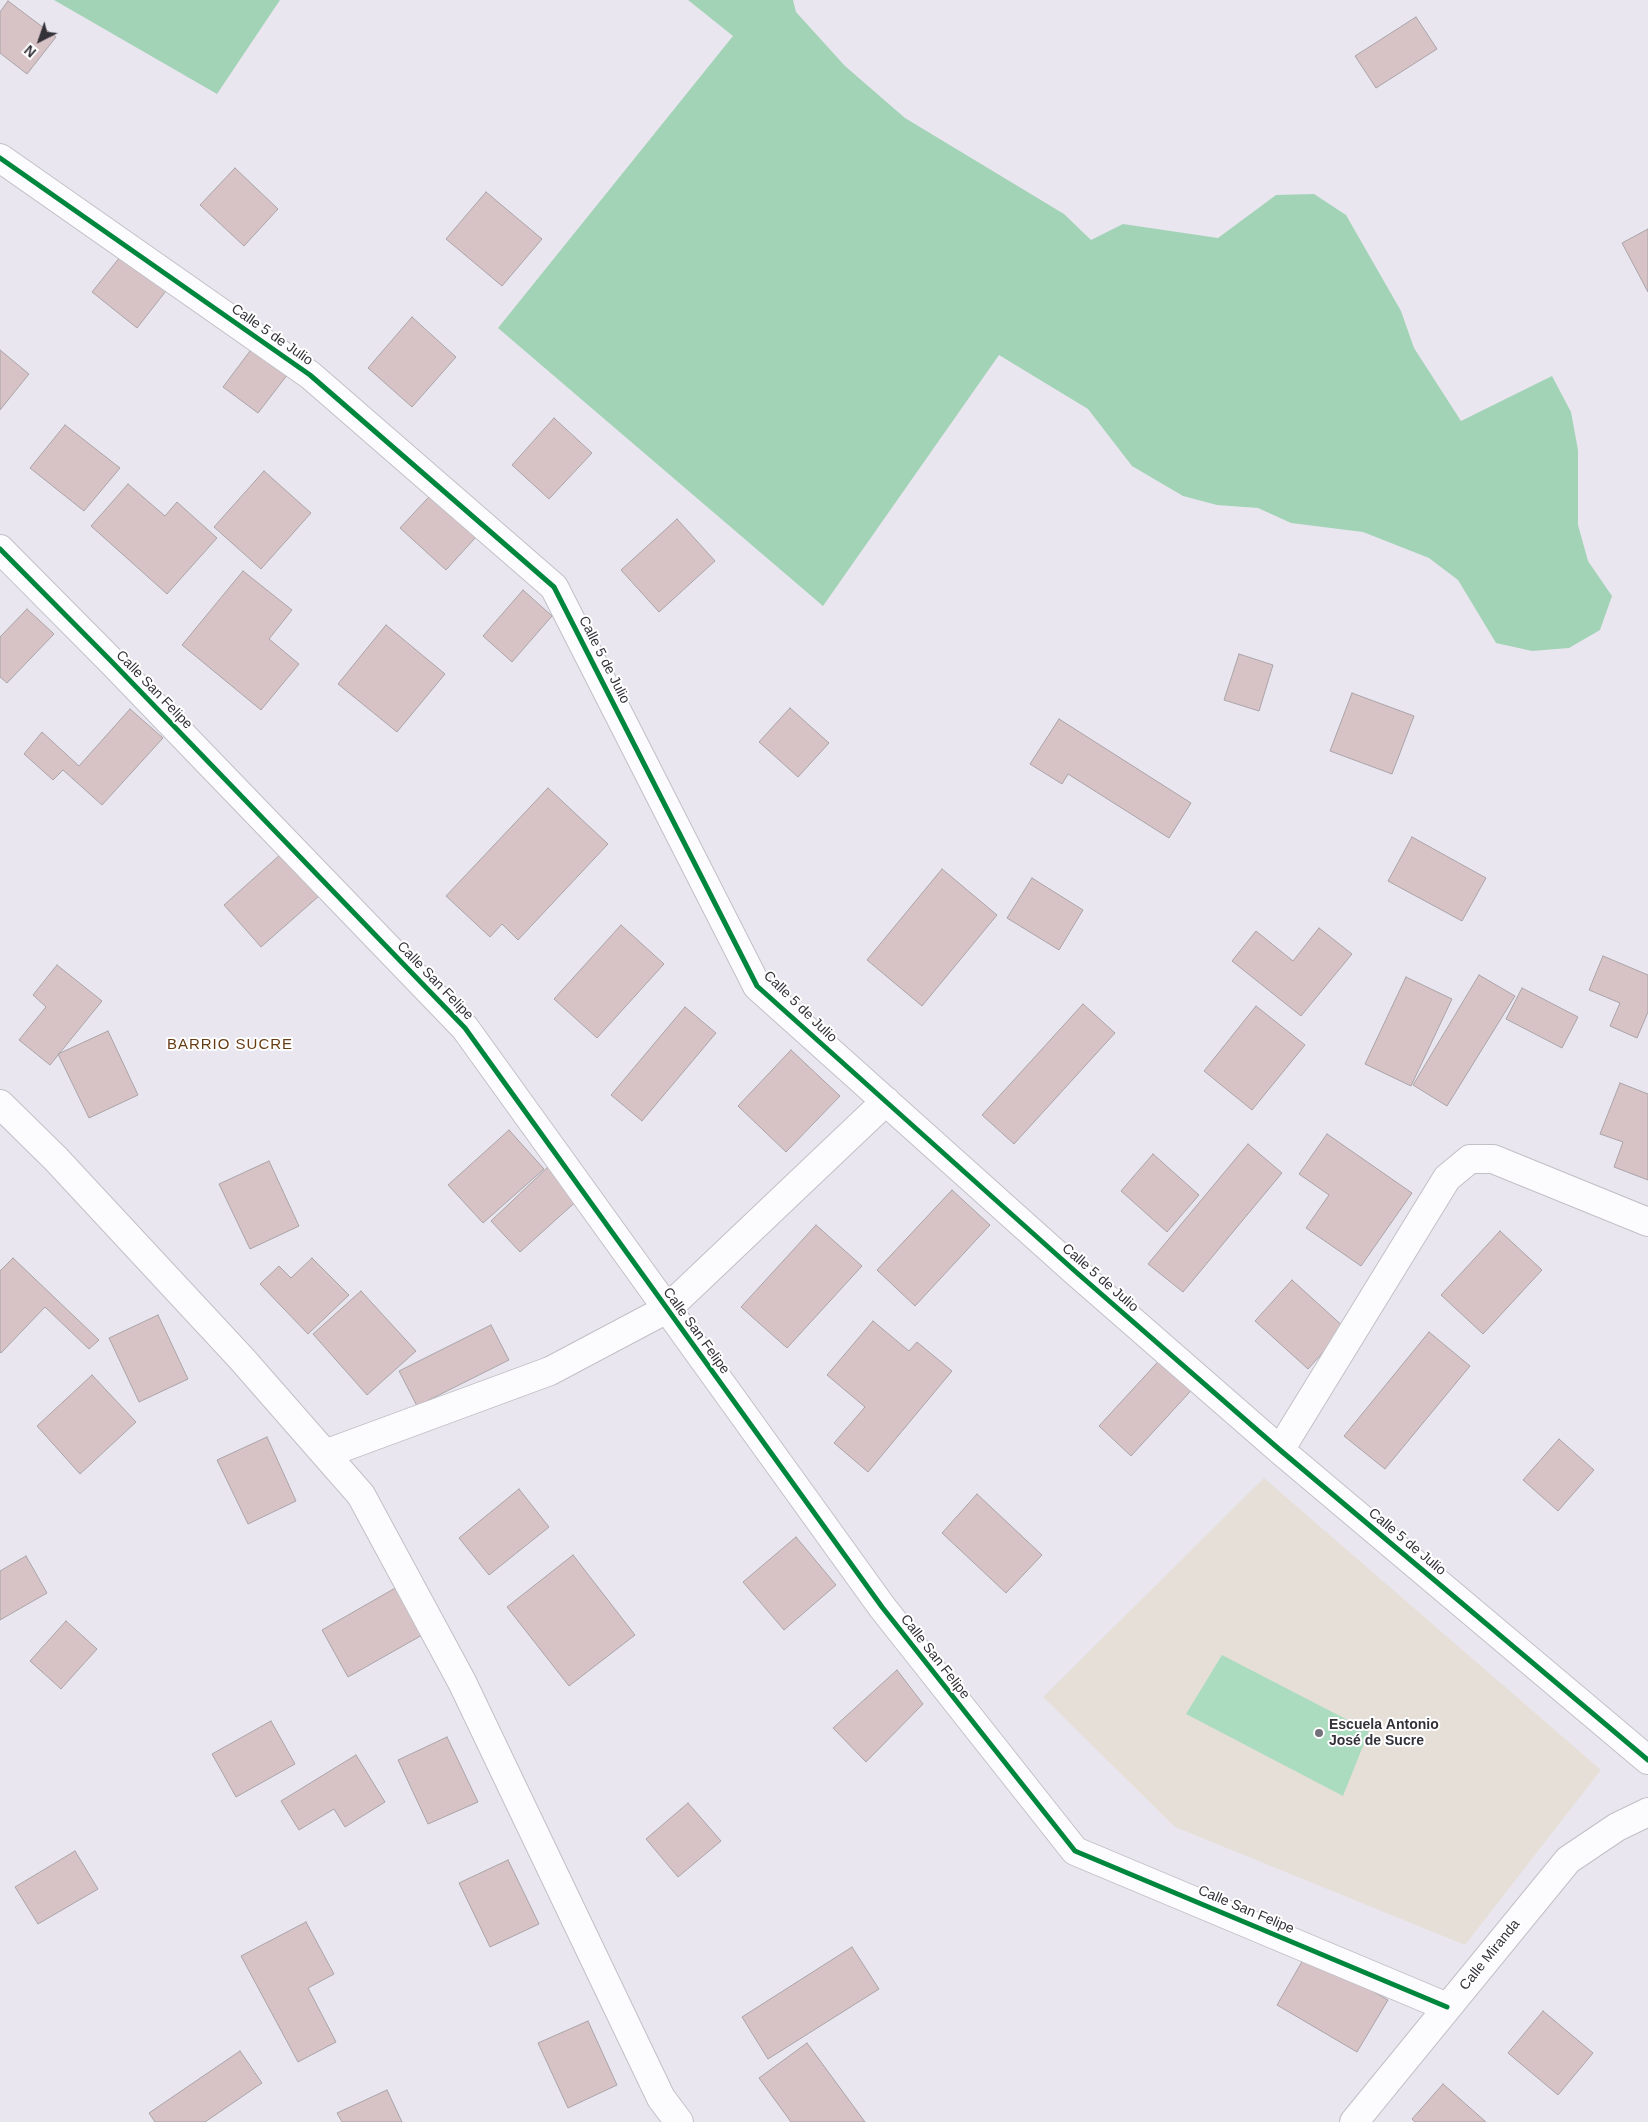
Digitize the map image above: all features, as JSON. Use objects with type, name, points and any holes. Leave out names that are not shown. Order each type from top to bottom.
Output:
[{"type":"street","name":"Calle 5 de Julio","points":[[0,158],[310,375],[554,587],[757,986],[1068,1265],[1280,1450],[1648,1760]]},
{"type":"street","name":"Calle San Felipe","points":[[0,550],[112,662],[465,1028],[882,1607],[1075,1851],[1448,2007]]},
{"type":"street","points":[[325,1454],[550,1371],[667,1310],[886,1101]]},
{"type":"street","points":[[0,1104],[56,1159],[241,1358],[361,1495],[462,1682],[661,2098],[679,2122]]},
{"type":"street","points":[[1280,1450],[1446,1178],[1470,1159],[1493,1159],[1648,1222]]},
{"type":"street","name":"Calle Miranda","points":[[1354,2122],[1568,1860],[1616,1827],[1648,1812]]},
{"type":"shaded area","name":"Escuela Antonio José de Sucre","points":[[1264,1478],[1601,1770],[1465,1945],[1175,1827],[1043,1697]]},
{"type":"green space","points":[[54,0],[280,0],[217,94]]},
{"type":"green space","points":[[688,0],[793,0],[796,12],[845,66],[905,118],[1064,214],[1091,240],[1123,224],[1218,238],[1276,195],[1314,194],[1346,215],[1401,311],[1414,348],[1461,421],[1552,376],[1571,412],[1578,450],[1578,525],[1588,561],[1612,596],[1600,630],[1569,648],[1532,651],[1496,643],[1458,580],[1429,558],[1363,532],[1291,523],[1258,508],[1217,505],[1183,496],[1132,466],[1088,409],[999,355],[823,606],[498,328],[733,36]]},
{"type":"green space","points":[[1222,1655],[1369,1731],[1343,1796],[1186,1714]]},
{"type":"building","points":[[8,1],[56,37],[27,74],[0,53],[0,12]]},
{"type":"building","points":[[1416,17],[1437,49],[1376,88],[1355,56]]},
{"type":"building","points":[[235,168],[278,209],[244,246],[200,205]]},
{"type":"building","points":[[486,192],[542,239],[502,286],[446,239]]},
{"type":"building","points":[[1648,229],[1648,292],[1622,243]]},
{"type":"building","points":[[128,247],[173,282],[137,328],[92,292]]},
{"type":"building","points":[[412,317],[456,357],[412,407],[368,368]]},
{"type":"building","points":[[256,343],[291,370],[258,413],[223,387]]},
{"type":"building","points":[[0,350],[29,374],[0,410]]},
{"type":"building","points":[[554,418],[592,453],[549,499],[512,465]]},
{"type":"building","points":[[65,425],[120,468],[84,511],[30,468]]},
{"type":"building","points":[[264,471],[311,513],[261,569],[214,527]]},
{"type":"building","points":[[128,484],[165,516],[177,502],[217,538],[167,594],[91,526]]},
{"type":"building","points":[[439,486],[485,527],[446,570],[400,528]]},
{"type":"building","points":[[677,519],[715,561],[659,612],[621,570]]},
{"type":"building","points":[[243,571],[292,610],[269,639],[299,664],[261,710],[182,645]]},
{"type":"building","points":[[523,590],[552,616],[512,662],[483,636]]},
{"type":"building","points":[[27,609],[54,634],[7,683],[0,677],[0,637]]},
{"type":"building","points":[[386,625],[445,674],[397,732],[338,684]]},
{"type":"building","points":[[1239,654],[1273,665],[1259,711],[1224,700]]},
{"type":"building","points":[[1352,693],[1414,716],[1392,774],[1330,751]]},
{"type":"building","points":[[790,708],[829,743],[798,777],[759,742]]},
{"type":"building","points":[[130,709],[163,738],[102,805],[63,770],[53,780],[24,754],[42,732],[79,766]]},
{"type":"building","points":[[1059,719],[1191,803],[1169,838],[1068,774],[1062,784],[1030,764]]},
{"type":"building","points":[[548,788],[608,844],[518,940],[502,924],[490,937],[446,896]]},
{"type":"building","points":[[1412,837],[1486,878],[1462,921],[1388,881]]},
{"type":"building","points":[[281,854],[319,896],[261,947],[224,905]]},
{"type":"building","points":[[942,869],[997,915],[922,1006],[867,960]]},
{"type":"building","points":[[1032,878],[1083,910],[1059,950],[1007,918]]},
{"type":"building","points":[[621,925],[664,964],[597,1038],[554,999]]},
{"type":"building","points":[[1319,928],[1352,954],[1301,1016],[1232,961],[1256,931],[1293,961]]},
{"type":"building","points":[[1603,956],[1648,975],[1648,1012],[1637,1038],[1610,1026],[1620,1003],[1589,990]]},
{"type":"building","points":[[57,965],[102,1001],[50,1065],[19,1040],[46,1007],[33,995]]},
{"type":"building","points":[[1479,975],[1515,996],[1447,1106],[1413,1085]]},
{"type":"building","points":[[1406,977],[1452,999],[1411,1086],[1365,1064]]},
{"type":"building","points":[[1522,988],[1578,1017],[1562,1048],[1506,1019]]},
{"type":"building","points":[[1083,1004],[1115,1033],[1014,1144],[982,1115]]},
{"type":"building","points":[[1256,1006],[1305,1045],[1252,1110],[1204,1071]]},
{"type":"building","points":[[685,1007],[716,1033],[642,1121],[611,1095]]},
{"type":"building","points":[[108,1031],[138,1095],[89,1118],[58,1054]]},
{"type":"building","points":[[791,1050],[840,1096],[786,1152],[738,1106]]},
{"type":"building","points":[[1620,1083],[1648,1094],[1648,1180],[1614,1167],[1623,1142],[1600,1134]]},
{"type":"building","points":[[509,1130],[544,1169],[483,1223],[448,1185]]},
{"type":"building","points":[[1327,1134],[1412,1193],[1361,1266],[1306,1228],[1329,1195],[1299,1174]]},
{"type":"building","points":[[1248,1144],[1282,1173],[1183,1292],[1148,1264]]},
{"type":"building","points":[[1153,1154],[1199,1195],[1167,1232],[1121,1191]]},
{"type":"building","points":[[269,1161],[299,1226],[250,1249],[219,1184]]},
{"type":"building","points":[[550,1165],[580,1198],[520,1252],[491,1221]]},
{"type":"building","points":[[952,1190],[990,1225],[915,1306],[877,1270]]},
{"type":"building","points":[[816,1225],[862,1266],[787,1348],[741,1307]]},
{"type":"building","points":[[1500,1231],[1542,1270],[1483,1334],[1441,1295]]},
{"type":"building","points":[[13,1258],[99,1340],[89,1349],[45,1307],[1,1353],[0,1271]]},
{"type":"building","points":[[312,1258],[349,1295],[308,1334],[260,1284],[279,1266],[291,1278]]},
{"type":"building","points":[[1292,1280],[1345,1328],[1308,1369],[1255,1321]]},
{"type":"building","points":[[361,1291],[416,1351],[367,1395],[313,1334]]},
{"type":"building","points":[[158,1315],[188,1379],[139,1402],[109,1338]]},
{"type":"building","points":[[873,1321],[909,1351],[917,1342],[952,1371],[868,1472],[834,1443],[865,1407],[827,1375]]},
{"type":"building","points":[[491,1325],[509,1360],[417,1406],[399,1371]]},
{"type":"building","points":[[1429,1332],[1470,1366],[1385,1469],[1344,1436]]},
{"type":"building","points":[[1167,1352],[1199,1382],[1131,1456],[1099,1426]]},
{"type":"building","points":[[92,1375],[136,1422],[80,1474],[37,1426]]},
{"type":"building","points":[[267,1437],[296,1501],[248,1524],[217,1460]]},
{"type":"building","points":[[1559,1439],[1594,1470],[1558,1511],[1523,1480]]},
{"type":"building","points":[[519,1489],[549,1527],[489,1575],[459,1538]]},
{"type":"building","points":[[977,1494],[1042,1555],[1006,1593],[942,1533]]},
{"type":"building","points":[[796,1537],[836,1585],[784,1630],[743,1582]]},
{"type":"building","points":[[573,1555],[635,1635],[569,1686],[507,1607]]},
{"type":"building","points":[[26,1556],[47,1593],[0,1620],[0,1571]]},
{"type":"building","points":[[397,1587],[424,1634],[348,1677],[322,1630]]},
{"type":"building","points":[[66,1621],[97,1649],[61,1689],[30,1661]]},
{"type":"building","points":[[897,1670],[923,1704],[866,1762],[833,1728]]},
{"type":"building","points":[[271,1721],[295,1764],[236,1797],[212,1754]]},
{"type":"building","points":[[447,1737],[478,1802],[428,1824],[398,1760]]},
{"type":"building","points":[[356,1755],[385,1802],[345,1827],[334,1809],[299,1830],[281,1801]]},
{"type":"building","points":[[688,1803],[721,1841],[678,1877],[646,1839]]},
{"type":"building","points":[[75,1851],[98,1889],[38,1924],[15,1887]]},
{"type":"building","points":[[508,1860],[539,1924],[490,1947],[459,1883]]},
{"type":"building","points":[[306,1922],[334,1974],[308,1988],[336,2042],[298,2062],[241,1956]]},
{"type":"building","points":[[852,1947],[879,1989],[768,2059],[742,2017]]},
{"type":"building","points":[[1307,1953],[1388,2000],[1357,2052],[1277,2005]]},
{"type":"building","points":[[1543,2011],[1593,2053],[1558,2095],[1508,2053]]},
{"type":"building","points":[[588,2021],[617,2085],[568,2108],[538,2043]]},
{"type":"building","points":[[807,2043],[865,2122],[791,2122],[759,2078]]},
{"type":"building","points":[[240,2051],[262,2083],[205,2122],[155,2122],[149,2113]]},
{"type":"building","points":[[1443,2084],[1486,2122],[1415,2122],[1412,2119]]},
{"type":"building","points":[[387,2090],[402,2122],[342,2122],[337,2113]]},
{"type":"cycle path","points":[[0,158],[310,375],[554,587],[757,986],[1076,1272],[1280,1450],[1648,1760]]},
{"type":"cycle path","points":[[0,549],[112,662],[465,1028],[882,1607],[1075,1851],[1447,2007]]},
{"type":"place","name":"Escuela Antonio José de Sucre","points":[[1319,1733]]},
{"type":"district","name":"BARRIO SUCRE","points":[[230,1045]]}]
